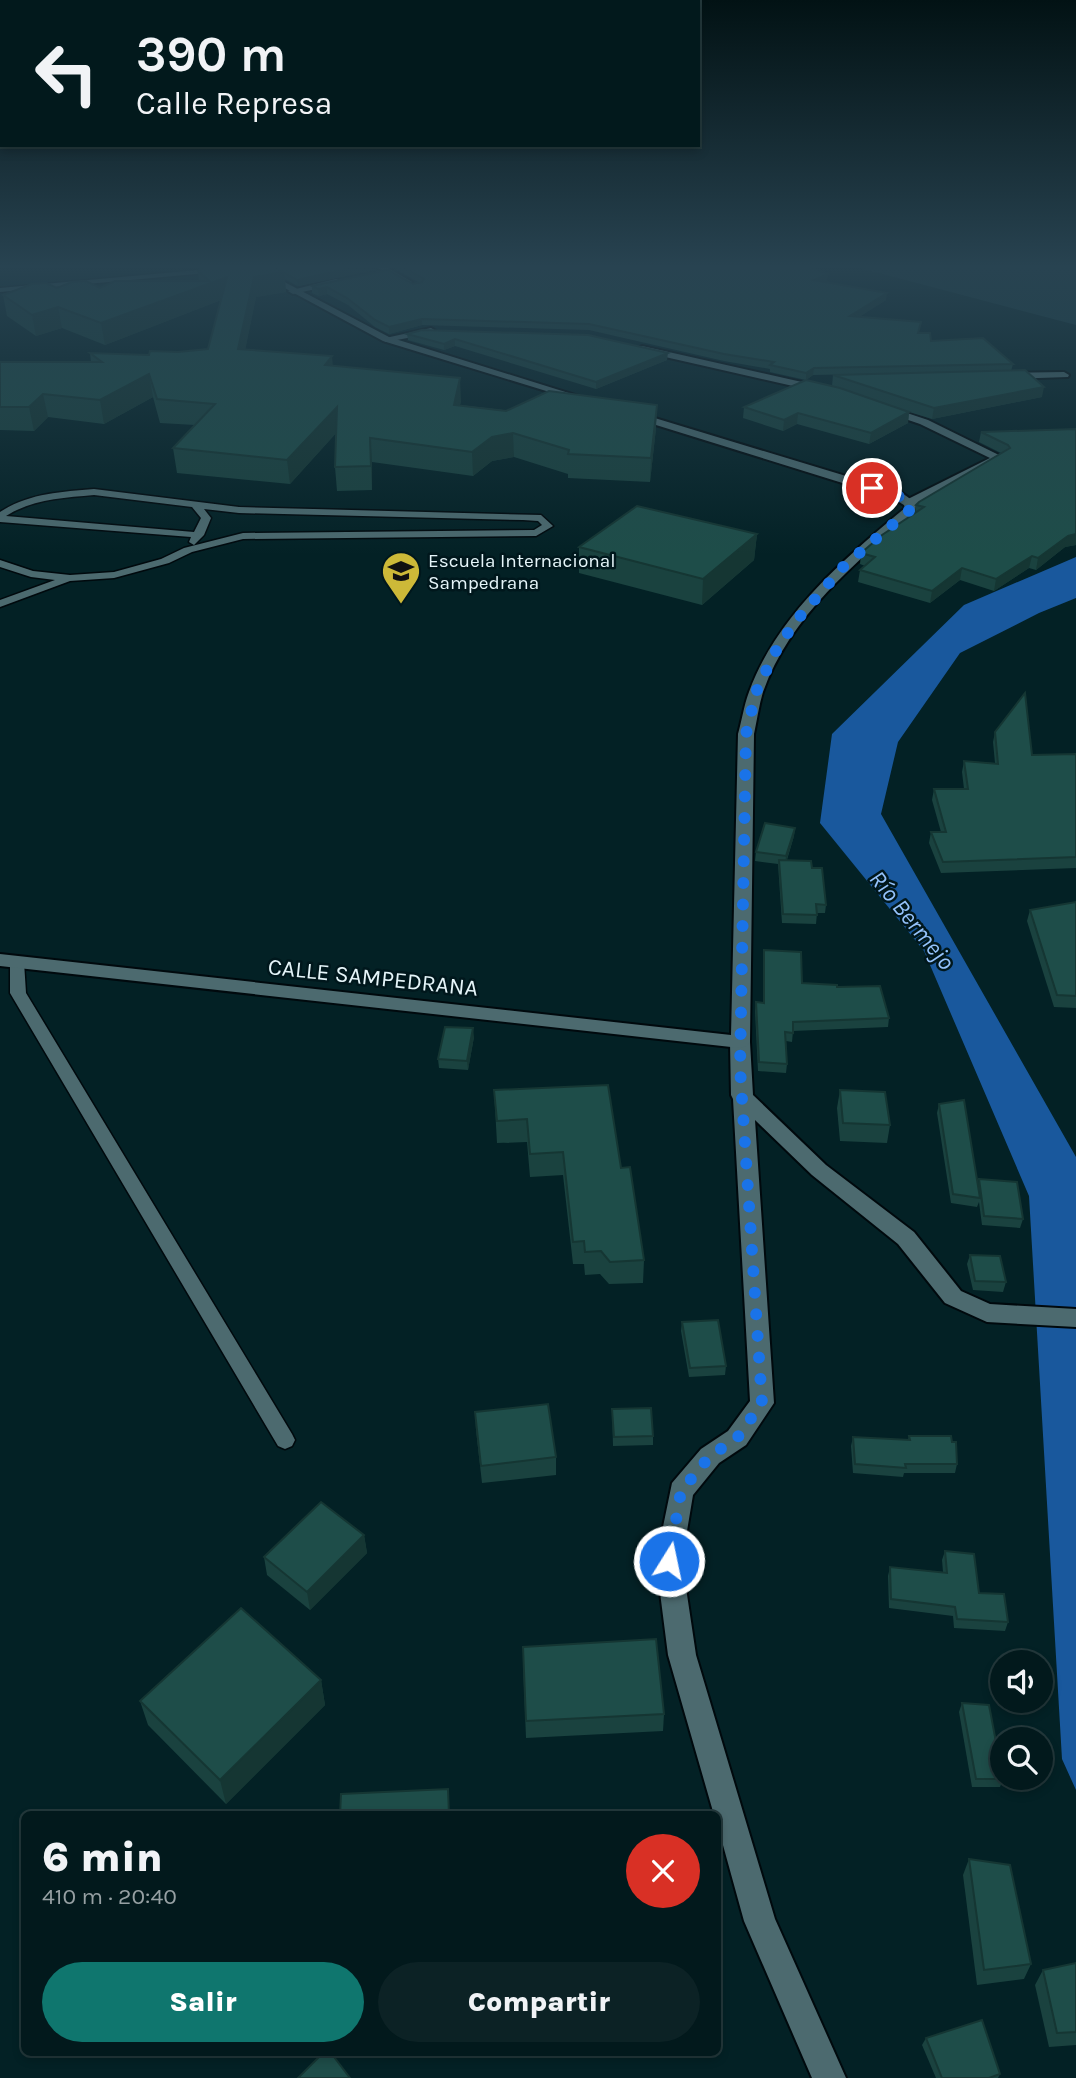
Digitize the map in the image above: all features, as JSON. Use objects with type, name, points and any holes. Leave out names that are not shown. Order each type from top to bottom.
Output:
[{"type":"street","points":[[457,361],[604,406]]},
{"type":"street","points":[[696,361],[842,394]]},
{"type":"street","points":[[993,376],[1064,375]]},
{"type":"street","points":[[791,382],[831,380]]},
{"type":"street","points":[[877,406],[924,422],[999,458],[909,503]]},
{"type":"street","points":[[617,410],[898,496],[909,503],[911,509],[818,592],[774,654],[756,692],[746,734],[741,1095],[762,1403],[737,1438],[710,1456],[681,1491],[669,1561],[682,1656],[760,1921],[830,2078]]},
{"type":"street","name":"CALLE SAMPEDRANA","points":[[8,961],[740,1042]]},
{"type":"street","points":[[741,1095],[819,1170],[906,1238],[953,1297],[987,1313],[1076,1318]]},
{"type":"lane","points":[[0,518],[17,505],[48,496],[94,492],[239,510],[541,518],[548,526],[536,533],[243,536],[188,550],[165,561],[114,575],[69,578],[31,574],[1,565]]},
{"type":"lane","points":[[188,550],[199,535],[206,518],[195,504]]},
{"type":"lane","points":[[0,518],[199,535]]},
{"type":"lane","points":[[0,604],[69,578]]},
{"type":"lane","points":[[8,961],[18,993],[285,1440]]},
{"type":"water","name":"Río Bermejo","points":[[1076,557],[1076,598],[1039,613],[960,653],[898,742],[881,814],[1076,1157],[1076,1790],[1062,1759],[1029,1196],[924,951],[820,823],[832,734],[964,605]]},
{"type":"building","points":[[328,361],[325,365],[460,378],[454,405],[506,411],[549,391],[657,405],[651,458],[568,454],[569,450],[513,433],[492,437],[472,452],[370,438],[371,466],[335,467],[337,407],[287,460],[173,448],[215,404],[157,399],[149,374],[100,400],[43,394],[29,407],[0,407],[0,362]]},
{"type":"building","points":[[527,361],[648,361],[596,382]]},
{"type":"building","points":[[768,361],[1010,361],[1013,364],[814,368],[806,373],[770,365],[774,362]]},
{"type":"building","points":[[1025,370],[1044,387],[934,408],[833,375]]},
{"type":"building","points":[[806,380],[840,388],[909,412],[871,433],[798,413],[784,420],[744,407]]},
{"type":"building","points":[[1076,429],[1076,534],[1068,536],[1038,558],[1032,556],[996,579],[962,568],[932,591],[860,570],[875,557],[861,553],[882,535],[924,507],[916,505],[919,502],[1010,448],[981,432]]},
{"type":"building","points":[[637,506],[757,534],[703,579],[579,547]]},
{"type":"building","points":[[1025,693],[1032,755],[1076,754],[1076,857],[943,862],[931,832],[946,832],[934,789],[968,789],[964,761],[998,764],[995,732]]},
{"type":"building","points":[[765,823],[795,828],[786,856],[756,852]]},
{"type":"building","points":[[779,860],[811,861],[812,868],[822,868],[826,905],[816,904],[817,915],[783,914]]},
{"type":"building","points":[[1076,902],[1076,996],[1057,995],[1030,910]]},
{"type":"building","points":[[764,950],[801,952],[802,983],[837,987],[880,986],[889,1018],[793,1022],[793,1033],[785,1032],[787,1064],[759,1062],[756,1002],[764,1003]]},
{"type":"building","points":[[445,1027],[473,1028],[467,1061],[438,1059]]},
{"type":"building","points":[[608,1085],[621,1168],[630,1167],[644,1260],[610,1262],[601,1251],[585,1252],[584,1241],[573,1242],[563,1152],[530,1154],[527,1119],[497,1121],[494,1090]]},
{"type":"building","points":[[840,1090],[885,1092],[890,1125],[843,1123]]},
{"type":"building","points":[[964,1100],[980,1198],[953,1194],[939,1104]]},
{"type":"building","points":[[979,1179],[1017,1182],[1023,1219],[984,1216]]},
{"type":"building","points":[[970,1255],[1000,1256],[1006,1282],[975,1281]]},
{"type":"building","points":[[718,1320],[726,1366],[690,1368],[682,1322]]},
{"type":"building","points":[[548,1404],[556,1457],[481,1466],[475,1412]]},
{"type":"building","points":[[651,1408],[653,1436],[614,1437],[612,1409]]},
{"type":"building","points":[[909,1436],[951,1436],[952,1442],[956,1442],[957,1464],[905,1464],[906,1468],[855,1464],[853,1437],[910,1440]]},
{"type":"building","points":[[321,1502],[364,1535],[307,1592],[264,1557]]},
{"type":"building","points":[[945,1551],[974,1554],[979,1593],[1004,1594],[1008,1622],[957,1619],[955,1607],[891,1599],[890,1567],[947,1573]]},
{"type":"building","points":[[241,1608],[321,1680],[220,1780],[140,1701]]},
{"type":"building","points":[[656,1639],[664,1714],[526,1721],[523,1647]]},
{"type":"building","points":[[962,1703],[989,1705],[993,1727],[990,1727],[990,1779],[976,1779]]},
{"type":"building","points":[[448,1789],[449,1811],[340,1811],[341,1794]]},
{"type":"building","points":[[969,1859],[1010,1865],[1031,1964],[984,1970]]},
{"type":"building","points":[[1076,1963],[1076,2032],[1057,2033],[1043,1970]]},
{"type":"building","points":[[982,2020],[1000,2074],[989,2078],[942,2078],[926,2038]]},
{"type":"building","points":[[320,2056],[333,2056],[350,2078],[298,2078]]},
{"type":"place","name":"Escuela Internacional Sampedrana","points":[[401,605]]},
{"type":"route","points":[[669,1561],[681,1491],[710,1456],[737,1438],[762,1403],[740,1068],[746,734],[756,692],[774,654],[795,622],[818,592],[843,567],[911,509],[909,503],[898,496],[872,488]]}]
